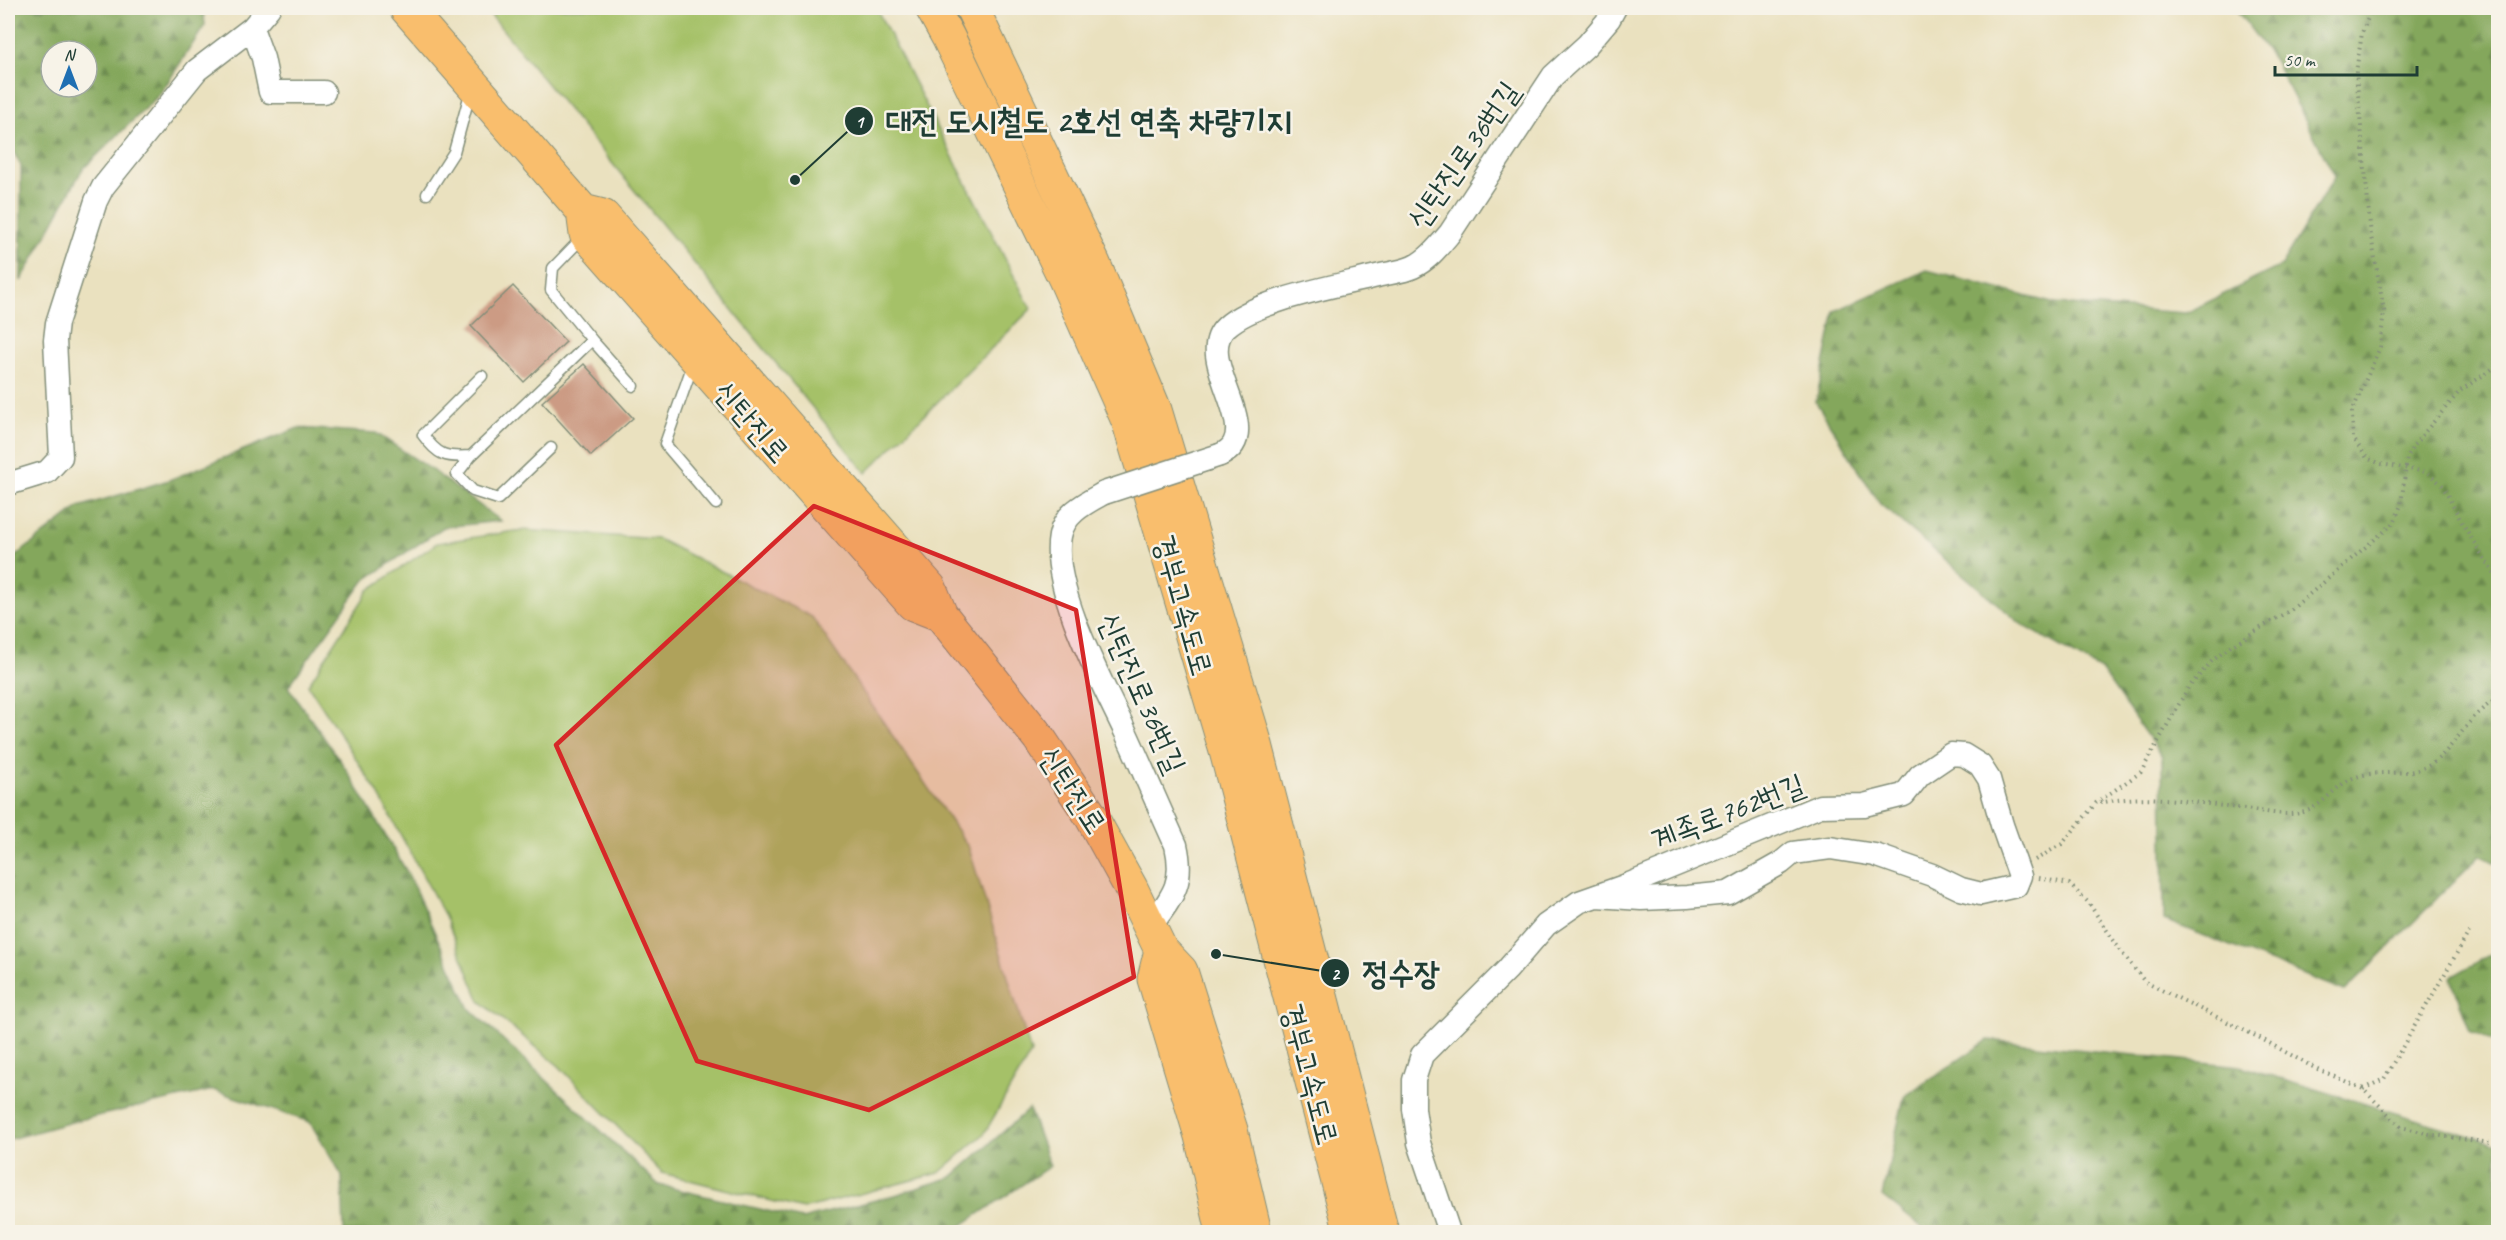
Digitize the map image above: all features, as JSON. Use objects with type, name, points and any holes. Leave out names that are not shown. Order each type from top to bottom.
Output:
[{"type":"main road","name":"신탄진로","points":[[406,8],[473,84],[695,358],[913,604],[941,615]]},
{"type":"main road","name":"경부고속도로","points":[[932,8],[1065,279],[1130,423],[1226,752],[1351,1233]]},
{"type":"main road","name":"경부고속도로","points":[[972,8],[1094,264],[1155,410],[1256,745],[1382,1233]]},
{"type":"main road","name":"신탄진로","points":[[584,222],[603,216],[930,588],[941,615],[1046,747],[1091,816],[1156,939],[1181,971],[1231,1130],[1255,1233]]},
{"type":"main road","points":[[1156,939],[1154,979],[1201,1136],[1223,1233]]},
{"type":"street","points":[[8,484],[47,472],[61,457],[55,340],[57,323],[96,201],[104,187],[197,70],[252,28],[269,8]]},
{"type":"street","name":"신탄진로36번길","points":[[1156,939],[1178,885],[1180,862],[1176,845],[1090,654],[1064,583],[1059,552],[1060,534],[1068,517],[1082,505],[1104,493],[1230,451],[1236,439],[1236,420],[1218,363],[1216,340],[1224,327],[1244,314],[1281,301],[1413,267],[1434,252],[1450,234],[1553,76],[1587,45],[1610,18],[1615,8]]},
{"type":"street","points":[[252,28],[263,58],[270,92],[324,92]]},
{"type":"street","name":"계족로762번길","points":[[1449,1233],[1429,1174],[1414,1110],[1414,1080],[1422,1055],[1507,970],[1546,925],[1579,902],[1820,806],[1864,805],[1904,795],[1920,775],[1952,754],[1964,755],[1980,765],[1989,779],[2020,876],[2016,886],[1981,894],[1961,890],[1932,875],[1875,855],[1830,848],[1793,853],[1728,893],[1641,899],[1597,896]]},
{"type":"lane","points":[[427,194],[454,152],[473,84]]},
{"type":"lane","points":[[584,222],[553,268],[551,290],[633,386]]},
{"type":"lane","points":[[551,447],[498,499],[473,490],[457,474],[471,456],[592,340]]},
{"type":"lane","points":[[695,358],[665,444],[716,504]]},
{"type":"lane","points":[[471,456],[449,458],[432,447],[423,435],[482,376]]},
{"type":"path","points":[[2372,8],[2361,33],[2356,72],[2372,236],[2384,311],[2380,347],[2352,412],[2353,438],[2367,458],[2382,464],[2427,472],[2442,486],[2499,581]]},
{"type":"path","points":[[2020,876],[2031,863],[2062,844],[2096,803],[2141,772],[2188,688],[2212,661],[2231,646],[2292,609],[2394,524],[2402,506],[2404,467],[2414,446],[2460,392],[2499,365]]},
{"type":"path","points":[[2096,803],[2146,797],[2275,813],[2300,813],[2314,807],[2354,778],[2427,767],[2443,754],[2481,711],[2499,699]]},
{"type":"path","points":[[2020,876],[2052,879],[2069,884],[2088,902],[2122,953],[2145,982],[2260,1038],[2313,1067],[2362,1089],[2402,1127],[2434,1136],[2499,1144]]},
{"type":"path","points":[[2362,1089],[2384,1079],[2469,932]]},
{"type":"highlighted area","points":[[814,506],[1076,610],[1134,977],[869,1110],[697,1061],[556,745]]},
{"type":"green space","points":[[8,8],[203,8],[205,25],[160,94],[82,170],[21,281],[21,166],[8,141]]},
{"type":"green space","points":[[485,8],[876,8],[1031,309],[866,473]]},
{"type":"green space","points":[[2235,8],[2498,8],[2498,864],[2480,855],[2345,991],[2164,920],[2162,757],[2101,670],[2021,624],[1880,504],[1816,402],[1835,311],[1927,270],[2056,304],[2186,313],[2281,266],[2335,176],[2274,60]]},
{"type":"green space","points":[[298,428],[376,433],[429,468],[501,521],[444,527],[364,581],[288,687],[346,769],[407,872],[470,1009],[659,1185],[802,1219],[895,1195],[952,1177],[1029,1109],[1050,1166],[952,1232],[344,1232],[342,1176],[310,1122],[213,1090],[79,1120],[10,1139],[8,1144],[8,562],[79,507],[169,480]]},
{"type":"green space","points":[[522,530],[658,539],[812,617],[969,848],[1031,1053],[984,1134],[939,1173],[803,1209],[662,1173],[559,1066],[480,1001],[444,914],[376,790],[308,685],[369,590],[437,543]]},
{"type":"green space","points":[[2498,950],[2498,1044],[2470,1031],[2451,977]]},
{"type":"green space","points":[[1988,1040],[2240,1066],[2498,1144],[2498,1232],[1928,1232],[1882,1196],[1904,1097]]},
{"type":"building","points":[[513,286],[566,342],[524,382],[471,326]]},
{"type":"building","points":[[584,364],[633,418],[591,456],[542,402]]},
{"type":"place","name":"대전 도시철도 2호선 연축 차량기지","points":[[795,180]]},
{"type":"place","name":"정수장","points":[[1216,954]]}]
